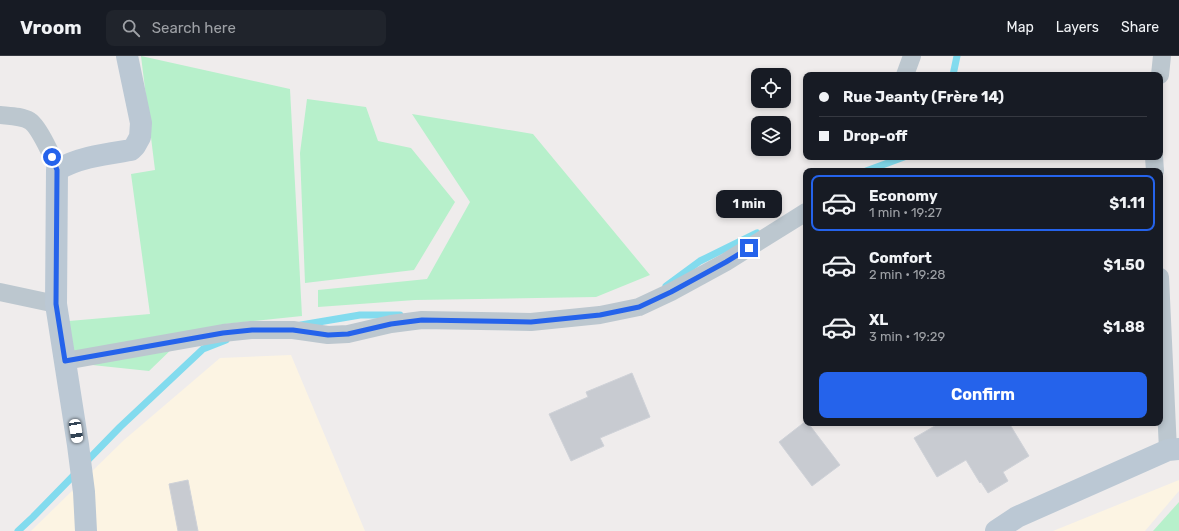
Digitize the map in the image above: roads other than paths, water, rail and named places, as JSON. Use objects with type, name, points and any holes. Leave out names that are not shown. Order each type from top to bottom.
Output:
[{"type":"street","points":[[57,170],[83,159],[131,150],[135,146],[140,137],[141,123],[127,56]]},
{"type":"street","points":[[906,72],[912,56]]},
{"type":"street","points":[[1160,72],[1162,56]]},
{"type":"street","points":[[0,115],[24,118],[31,122],[38,129],[57,170],[56,304],[78,445],[84,492],[86,531]]},
{"type":"street","points":[[65,361],[223,333],[252,330],[293,330],[328,335],[348,334],[391,324],[422,320],[531,322],[600,315],[639,307],[671,292],[726,262],[803,214]]},
{"type":"street","points":[[0,292],[56,304]]},
{"type":"street","points":[[996,531],[1017,517],[1174,449],[1163,314]]},
{"type":"waterway","points":[[954,72],[957,56]]},
{"type":"waterway","points":[[874,168],[896,160]]},
{"type":"waterway","points":[[666,286],[700,261],[757,233]]},
{"type":"waterway","points":[[301,325],[360,315],[400,315]]},
{"type":"waterway","points":[[85,463],[120,427],[203,349],[226,340]]},
{"type":"waterway","points":[[18,531],[78,471]]}]
